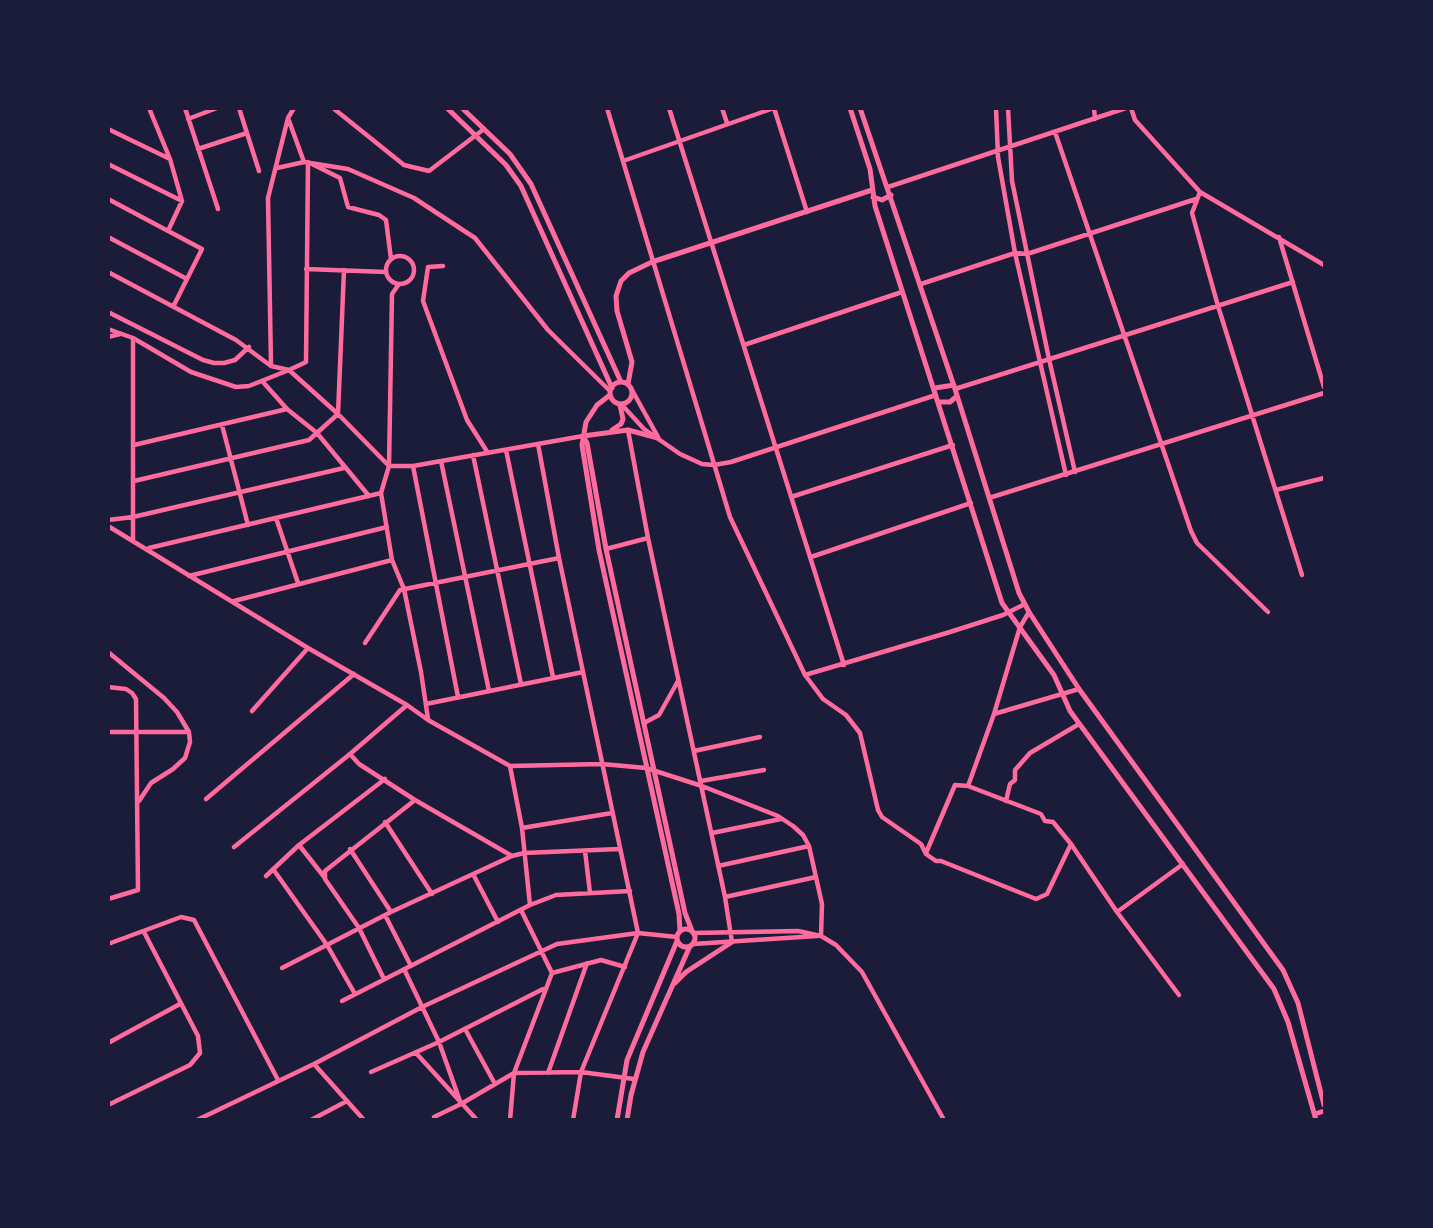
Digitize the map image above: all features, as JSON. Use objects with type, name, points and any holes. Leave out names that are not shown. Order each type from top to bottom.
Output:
[{"type":"street","points":[[149,108],[170,159],[182,201],[168,231]]},
{"type":"street","points":[[185,108],[218,209]]},
{"type":"street","points":[[188,119],[217,108]]},
{"type":"street","points":[[239,108],[259,171]]},
{"type":"street","points":[[271,366],[268,198],[288,118],[294,108]]},
{"type":"street","points":[[333,108],[404,165],[429,171],[484,129]]},
{"type":"street","points":[[447,108],[506,165],[521,186],[611,391],[612,399],[638,423],[691,460],[714,465],[731,462],[936,391],[944,385],[955,387],[1293,282]]},
{"type":"street","points":[[462,108],[510,154],[531,184],[621,382],[630,387],[658,438]]},
{"type":"street","points":[[607,108],[730,517],[805,676],[823,699],[846,715],[860,733],[882,817],[921,844],[926,854],[936,861],[1033,899],[1047,894],[1071,844]]},
{"type":"street","points":[[668,108],[844,666]]},
{"type":"street","points":[[722,108],[727,123]]},
{"type":"street","points":[[624,161],[774,108],[807,212]]},
{"type":"street","points":[[850,108],[870,169],[872,191],[902,292],[1002,603],[1054,676],[1079,724],[1274,989],[1288,1022],[1315,1117],[1325,1111]]},
{"type":"street","points":[[860,108],[955,387],[1019,593],[1079,689],[1277,960],[1290,982],[1324,1103],[1312,1105]]},
{"type":"street","points":[[996,108],[998,150],[1015,253],[1066,475]]},
{"type":"street","points":[[1009,108],[1013,181],[1075,472]]},
{"type":"street","points":[[1094,108],[1095,119]]},
{"type":"street","points":[[621,405],[631,400],[632,362],[617,311],[617,288],[629,273],[652,262],[872,191],[879,182],[887,185],[1126,108]]},
{"type":"street","points":[[1131,108],[1135,120],[1200,192],[1325,265]]},
{"type":"street","points":[[108,329],[133,338],[207,379],[236,387],[263,382],[306,362],[306,162],[288,118]]},
{"type":"street","points":[[108,129],[170,159]]},
{"type":"street","points":[[1055,132],[1197,543],[1268,612]]},
{"type":"street","points":[[198,149],[247,133]]},
{"type":"street","points":[[306,162],[340,178],[348,207],[379,215],[386,220],[391,259],[386,272]]},
{"type":"street","points":[[277,168],[306,162],[348,169],[403,193],[475,237],[548,330],[611,391]]},
{"type":"street","points":[[108,164],[182,201]]},
{"type":"street","points":[[872,191],[882,200],[891,195]]},
{"type":"street","points":[[1200,192],[1192,213],[1218,306],[1302,575]]},
{"type":"street","points":[[108,199],[202,250],[173,307]]},
{"type":"street","points":[[921,284],[1015,253],[1027,254],[1196,199]]},
{"type":"street","points":[[108,237],[187,279]]},
{"type":"street","points":[[1279,237],[1325,387]]},
{"type":"street","points":[[386,272],[391,281],[398,284],[408,282],[414,273],[413,264],[406,257],[391,259]]},
{"type":"street","points":[[443,266],[428,267],[423,300],[467,420],[488,453]]},
{"type":"street","points":[[306,269],[386,272]]},
{"type":"street","points":[[134,481],[309,440],[338,414],[344,270]]},
{"type":"street","points":[[108,272],[249,347],[271,366],[289,370],[338,414],[389,466],[413,466],[628,430],[658,438]]},
{"type":"street","points":[[414,273],[425,283]]},
{"type":"street","points":[[398,284],[392,294],[389,466],[381,493],[393,560],[404,589],[428,720]]},
{"type":"street","points":[[744,345],[902,292]]},
{"type":"street","points":[[108,312],[202,360],[224,363],[235,360],[249,347]]},
{"type":"street","points":[[108,337],[120,333]]},
{"type":"street","points":[[133,338],[133,541]]},
{"type":"street","points":[[263,382],[288,409],[317,433],[370,496]]},
{"type":"street","points":[[621,382],[592,413],[585,425],[582,442],[598,550],[679,914],[678,936],[681,946],[821,936]]},
{"type":"street","points":[[989,498],[1325,393]]},
{"type":"street","points":[[939,402],[950,402],[957,396]]},
{"type":"street","points":[[609,432],[624,419],[621,405]]},
{"type":"street","points":[[134,445],[288,409]]},
{"type":"street","points":[[222,425],[248,524]]},
{"type":"street","points":[[628,430],[732,942]]},
{"type":"street","points":[[583,436],[587,443],[606,549],[685,914],[695,939],[643,1052],[627,1119]]},
{"type":"street","points":[[538,444],[559,558],[638,933],[582,1072],[573,1119]]},
{"type":"street","points":[[791,497],[953,445]]},
{"type":"street","points":[[506,450],[553,677]]},
{"type":"street","points":[[473,456],[521,684]]},
{"type":"street","points":[[441,461],[489,691]]},
{"type":"street","points":[[413,466],[458,697]]},
{"type":"street","points":[[108,520],[133,517],[344,468]]},
{"type":"street","points":[[1276,490],[1325,478]]},
{"type":"street","points":[[148,549],[381,493]]},
{"type":"street","points":[[811,557],[971,503]]},
{"type":"street","points":[[276,518],[298,583]]},
{"type":"street","points":[[108,527],[428,720],[510,766],[602,764],[646,768],[702,784],[782,819],[803,835],[809,846],[823,915],[821,936]]},
{"type":"street","points":[[188,576],[387,527]]},
{"type":"street","points":[[606,549],[648,538]]},
{"type":"street","points":[[365,643],[400,590],[559,558]]},
{"type":"street","points":[[233,601],[393,560]]},
{"type":"street","points":[[805,676],[844,666],[1009,612],[1025,604]]},
{"type":"street","points":[[968,786],[1020,627],[1029,612]]},
{"type":"street","points":[[252,711],[308,648]]},
{"type":"street","points":[[108,652],[164,698],[177,712],[189,732],[190,742],[185,758],[150,783],[138,805]]},
{"type":"street","points":[[426,704],[583,672]]},
{"type":"street","points":[[206,799],[354,674]]},
{"type":"street","points":[[644,723],[659,715],[679,680]]},
{"type":"street","points":[[108,687],[126,689],[134,696],[138,805],[138,890],[108,899]]},
{"type":"street","points":[[993,714],[1079,689]]},
{"type":"street","points":[[234,847],[351,754],[407,705]]},
{"type":"street","points":[[1006,801],[1015,769],[1030,753],[1079,724]]},
{"type":"street","points":[[108,732],[189,732]]},
{"type":"street","points":[[694,751],[760,737]]},
{"type":"street","points":[[351,754],[359,764],[415,800],[512,856]]},
{"type":"street","points":[[510,766],[522,828],[530,905]]},
{"type":"street","points":[[702,784],[764,769]]},
{"type":"street","points":[[266,876],[299,845],[385,779]]},
{"type":"street","points":[[926,854],[955,785],[968,786],[1041,814],[1045,821],[1052,822],[1071,844],[1117,912],[1179,995]]},
{"type":"street","points":[[325,878],[325,871],[350,849],[415,800]]},
{"type":"street","points":[[522,828],[612,813]]},
{"type":"street","points":[[712,833],[782,819]]},
{"type":"street","points":[[385,822],[432,894]]},
{"type":"street","points":[[299,845],[359,928],[384,979]]},
{"type":"street","points":[[718,866],[809,846]]},
{"type":"street","points":[[350,849],[391,912]]},
{"type":"street","points":[[282,968],[391,912],[512,856],[524,853],[619,849]]},
{"type":"street","points":[[585,850],[590,893]]},
{"type":"street","points":[[1117,912],[1183,864]]},
{"type":"street","points":[[273,869],[327,945],[355,994]]},
{"type":"street","points":[[473,874],[498,922]]},
{"type":"street","points":[[725,897],[816,877]]},
{"type":"street","points":[[342,1001],[530,905],[556,895],[629,891]]},
{"type":"street","points":[[510,1119],[514,1073],[551,973],[521,910]]},
{"type":"street","points":[[385,915],[411,966]]},
{"type":"street","points":[[108,944],[181,917],[197,922],[278,1080]]},
{"type":"street","points":[[617,1119],[623,1076],[635,1042],[678,936],[686,929],[693,932],[732,933],[798,931],[821,936],[842,950],[862,972],[944,1119]]},
{"type":"street","points":[[108,1105],[190,1065],[198,1058],[201,1042],[144,932]]},
{"type":"street","points":[[197,1119],[314,1064],[422,1007],[540,950],[570,941],[638,933],[678,936]]},
{"type":"street","points":[[671,988],[687,972],[732,942]]},
{"type":"street","points":[[551,973],[601,960],[625,967]]},
{"type":"street","points":[[548,1073],[587,962]]},
{"type":"street","points":[[404,969],[439,1042],[461,1104]]},
{"type":"street","points":[[1274,989],[1290,982]]},
{"type":"street","points":[[371,1072],[439,1042],[544,989]]},
{"type":"street","points":[[108,1043],[180,1004]]},
{"type":"street","points":[[465,1029],[495,1084]]},
{"type":"street","points":[[416,1052],[477,1119]]},
{"type":"street","points":[[314,1064],[364,1119]]},
{"type":"street","points":[[434,1117],[514,1073],[582,1072],[635,1079]]},
{"type":"street","points":[[311,1119],[347,1101]]}]
